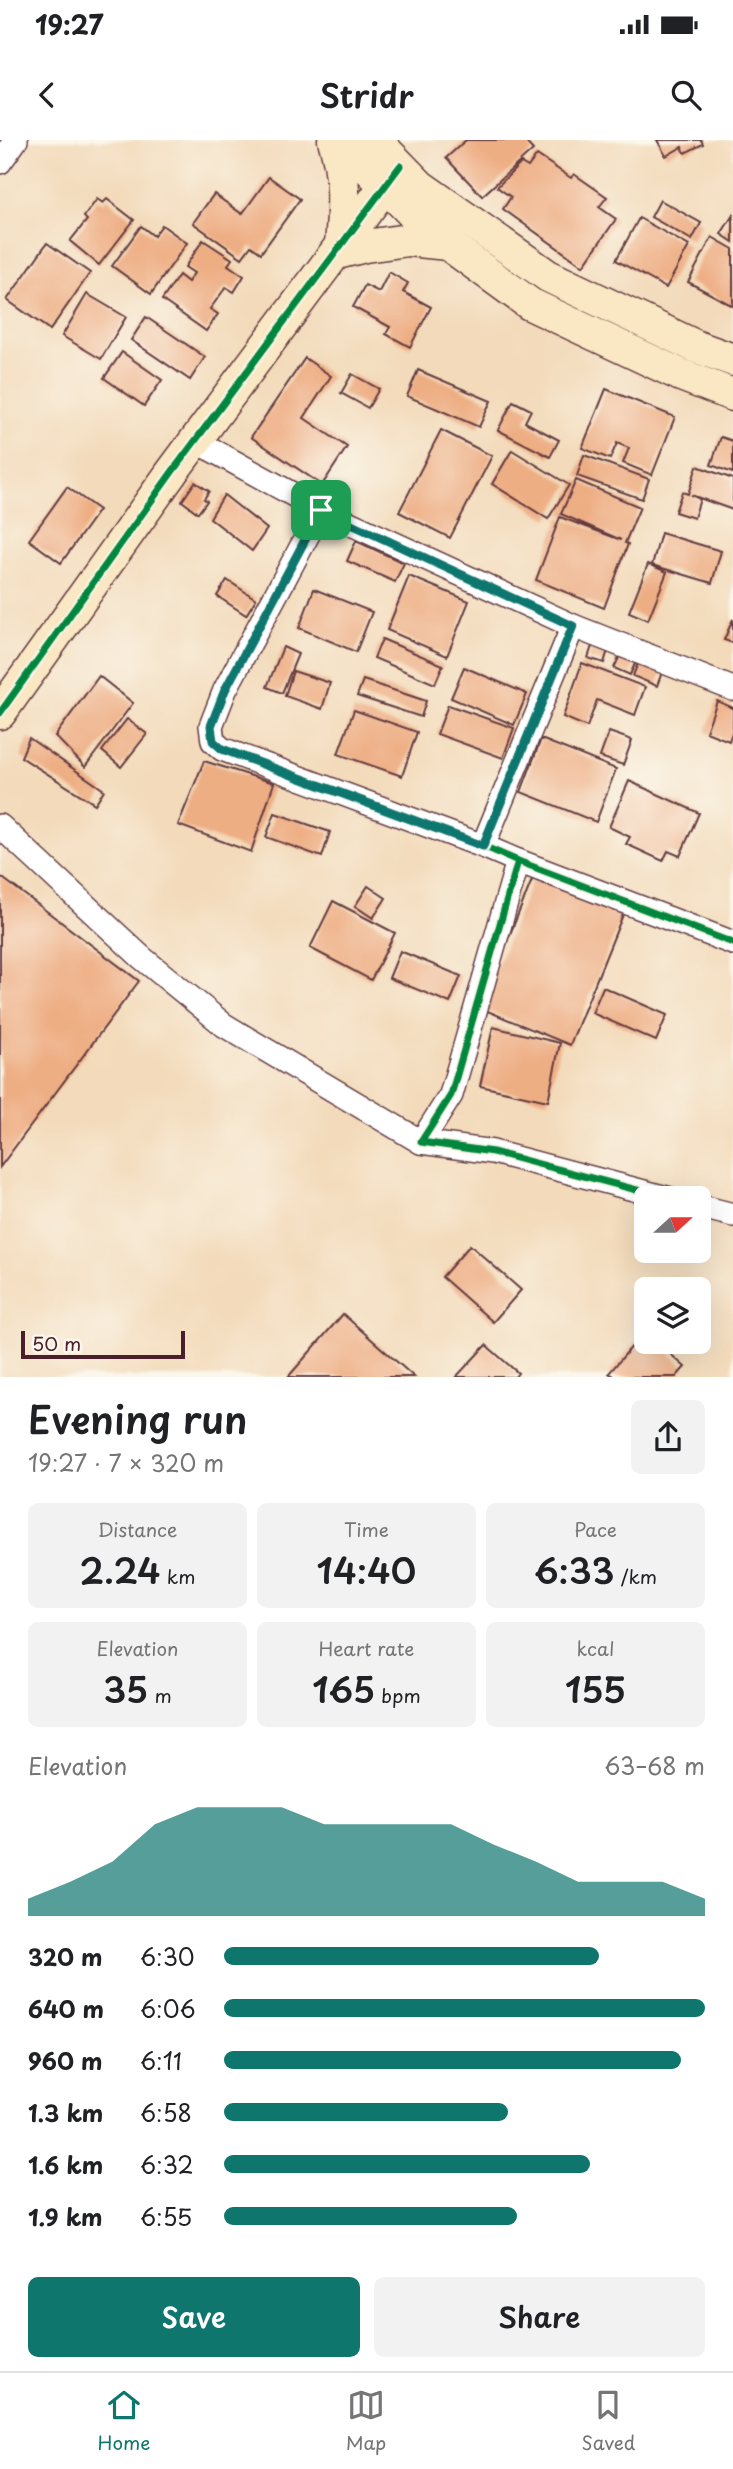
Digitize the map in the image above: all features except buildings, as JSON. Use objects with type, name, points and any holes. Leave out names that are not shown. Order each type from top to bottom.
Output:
[{"type":"main road","points":[[334,140],[342,165],[345,198],[339,250]]},
{"type":"main road","points":[[344,140],[393,176],[420,186],[548,276],[697,347],[733,360]]},
{"type":"main road","points":[[375,140],[393,176],[430,231],[530,304],[681,374],[733,395]]},
{"type":"main road","points":[[0,713],[196,441],[393,176]]},
{"type":"main road","points":[[339,250],[408,240],[448,244]]},
{"type":"street","points":[[0,162],[16,140]]},
{"type":"street","points":[[196,441],[321,510],[573,626],[733,689]]},
{"type":"street","points":[[321,510],[225,690],[211,726],[213,741],[222,749],[733,943]]},
{"type":"street","points":[[483,846],[573,626]]},
{"type":"street","points":[[0,826],[141,957],[223,1025],[421,1142],[493,1152],[634,1189]]},
{"type":"street","points":[[421,1142],[451,1095],[518,861]]},
{"type":"street","points":[[711,1209],[733,1215]]},
{"type":"cycle path","points":[[0,713],[172,472],[400,166]]},
{"type":"cycle path","points":[[321,510],[225,690],[211,726],[213,741],[222,749],[733,943]]},
{"type":"cycle path","points":[[518,861],[451,1095],[421,1142],[493,1152],[634,1189]]},
{"type":"route","points":[[321,510],[573,626],[483,846],[222,749],[213,741],[211,726],[225,690],[321,510]]}]
